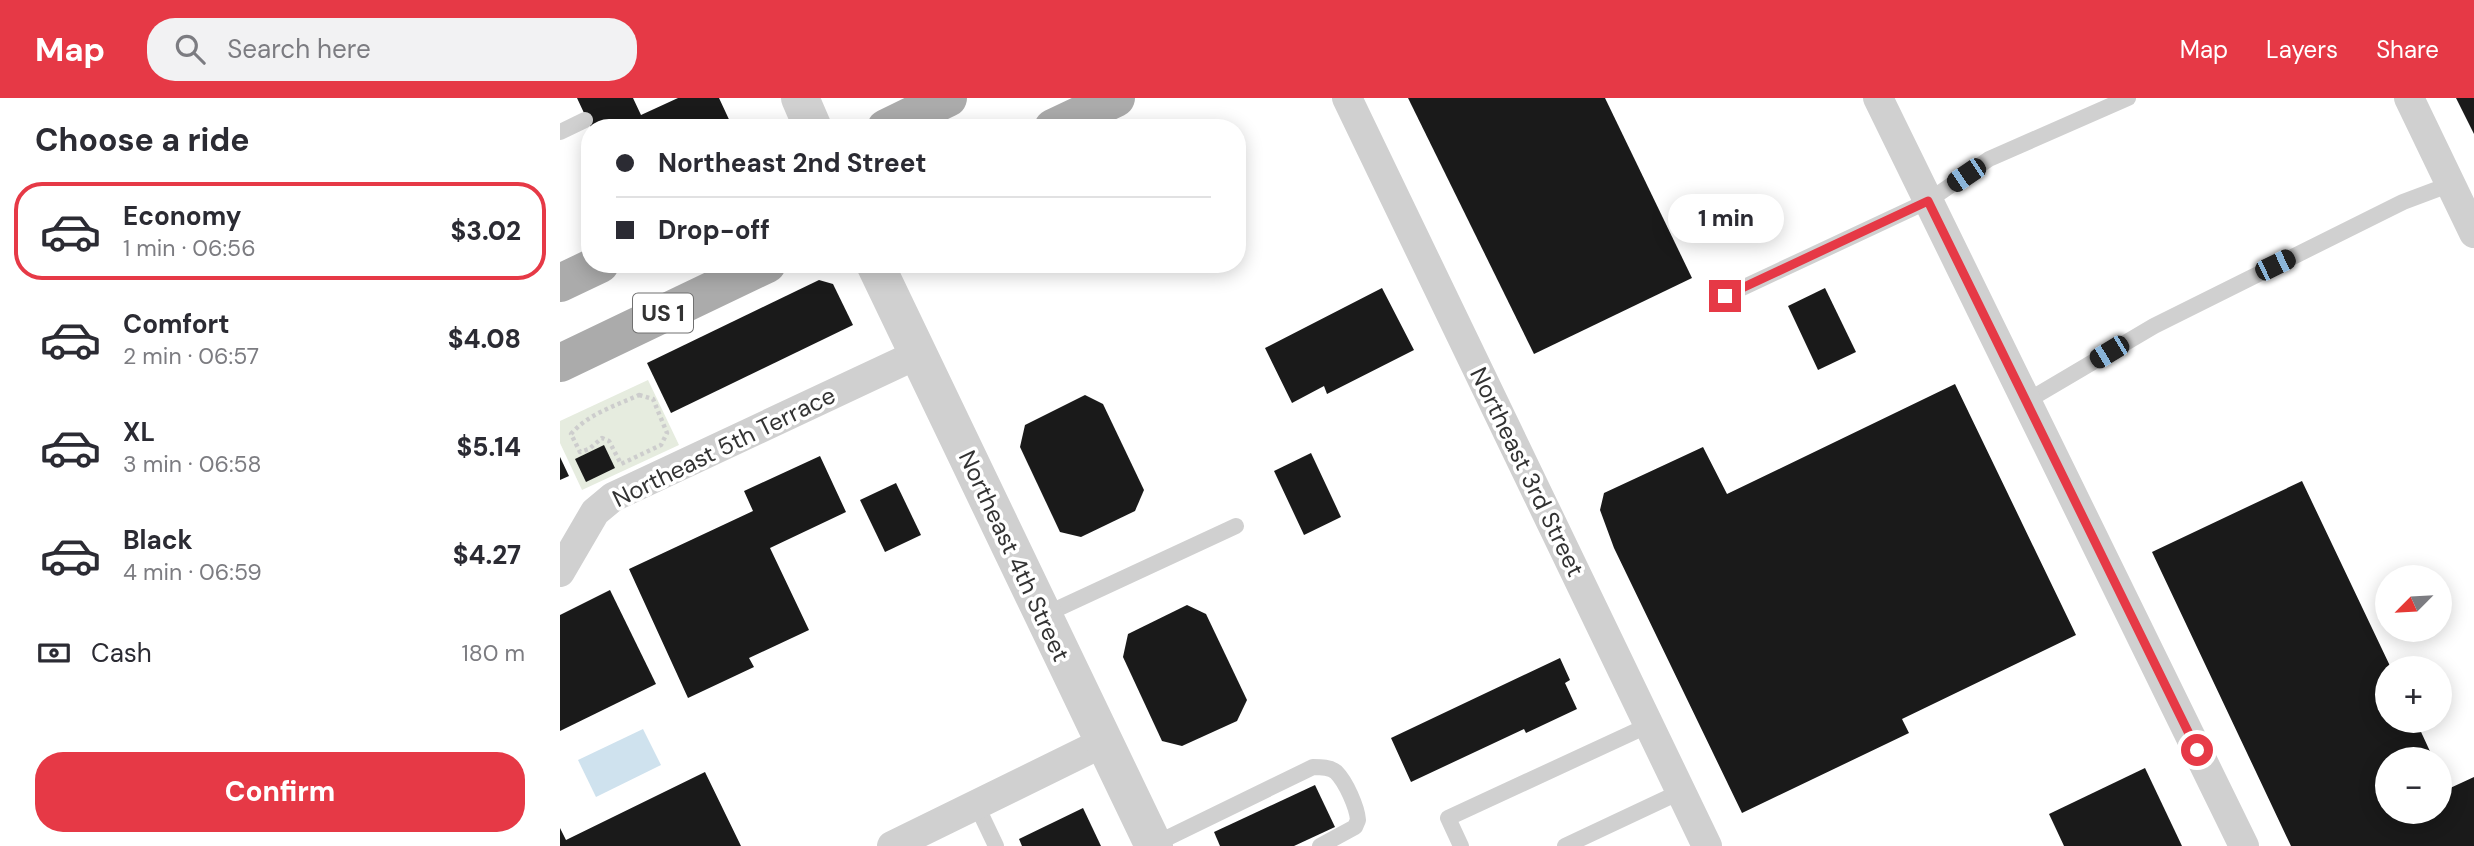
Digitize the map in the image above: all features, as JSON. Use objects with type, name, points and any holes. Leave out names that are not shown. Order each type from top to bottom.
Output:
[{"type":"main road","points":[[904,119],[947,98]]},
{"type":"main road","points":[[1072,119],[1116,98]]},
{"type":"main road","points":[[560,283],[581,273]]},
{"type":"main road","name":"US 1","points":[[560,363],[748,273]]},
{"type":"street","points":[[800,98],[809,119]]},
{"type":"street","name":"Northeast 3rd Street","points":[[1347,98],[1707,846]]},
{"type":"street","points":[[1878,98],[2244,846]]},
{"type":"street","points":[[2409,98],[2474,233]]},
{"type":"street","name":"Northeast 4th Street","points":[[879,273],[1102,743],[1154,845]]},
{"type":"street","name":"Northeast 5th Terrace","points":[[560,572],[595,512],[613,497],[918,354]]},
{"type":"street","points":[[892,846],[1102,743]]},
{"type":"lane","points":[[1725,296],[1928,201],[1989,159],[2128,98]]},
{"type":"lane","points":[[560,132],[581,122]]},
{"type":"lane","points":[[2027,401],[2154,326],[2403,202],[2451,184]]},
{"type":"lane","points":[[1042,616],[1236,526]]},
{"type":"lane","points":[[1461,846],[1448,818],[1649,725]]},
{"type":"lane","points":[[1154,845],[1313,767],[1324,767],[1334,770],[1340,779],[1358,820],[1355,827],[1320,846]]},
{"type":"lane","points":[[1565,846],[1682,791]]},
{"type":"lane","points":[[976,804],[996,846]]},
{"type":"path","points":[[639,395],[653,399],[667,433],[661,445],[621,464],[609,441],[602,438],[589,449],[580,452],[571,434],[591,417],[639,395]]},
{"type":"shaded area","points":[[648,380],[679,445],[582,490],[560,443],[560,421]]},
{"type":"water","points":[[643,729],[661,765],[596,797],[578,760]]},
{"type":"building","points":[[577,98],[633,98],[641,115],[678,98],[719,98],[729,119],[587,119]]},
{"type":"building","points":[[1408,98],[1605,98],[1692,278],[1534,354]]},
{"type":"building","points":[[2456,98],[2474,98],[2474,134]]},
{"type":"building","points":[[819,280],[833,284],[853,325],[671,413],[647,363]]},
{"type":"building","points":[[1382,288],[1414,350],[1327,394],[1324,386],[1292,403],[1265,348]]},
{"type":"building","points":[[1825,288],[1856,352],[1818,370],[1788,306]]},
{"type":"building","points":[[1955,384],[2076,635],[1902,719],[1909,733],[1742,813],[1614,548],[1600,510],[1604,493],[1703,447],[1727,494]]},
{"type":"building","points":[[1085,395],[1103,404],[1144,490],[1135,511],[1081,537],[1060,532],[1020,447],[1025,425]]},
{"type":"building","points":[[604,445],[615,468],[586,482],[575,459]]},
{"type":"building","points":[[1311,453],[1341,517],[1304,535],[1274,471]]},
{"type":"building","points":[[820,456],[846,512],[770,548],[809,630],[749,658],[754,667],[688,698],[629,569],[753,511],[744,491]]},
{"type":"building","points":[[560,457],[569,476],[560,480]]},
{"type":"building","points":[[2302,481],[2375,634],[2375,642],[2379,642],[2385,656],[2375,656],[2375,733],[2422,733],[2428,747],[2375,747],[2375,824],[2452,824],[2452,787],[2474,777],[2474,846],[2291,846],[2152,552]]},
{"type":"building","points":[[896,483],[921,535],[885,552],[860,500]]},
{"type":"building","points":[[610,590],[656,684],[560,731],[560,615]]},
{"type":"building","points":[[1187,605],[1206,614],[1247,700],[1237,721],[1182,746],[1162,741],[1123,657],[1128,634]]},
{"type":"building","points":[[1560,658],[1570,680],[1565,683],[1577,709],[1526,733],[1524,729],[1411,782],[1391,738]]},
{"type":"building","points":[[2145,768],[2182,846],[2064,846],[2049,814]]},
{"type":"building","points":[[705,772],[741,846],[560,846],[560,828],[566,840]]},
{"type":"building","points":[[1315,785],[1335,827],[1294,846],[1220,846],[1214,832]]},
{"type":"building","points":[[1083,808],[1101,846],[1022,846],[1019,839]]},
{"type":"route","points":[[1725,296],[1928,201],[2197,750]]}]
